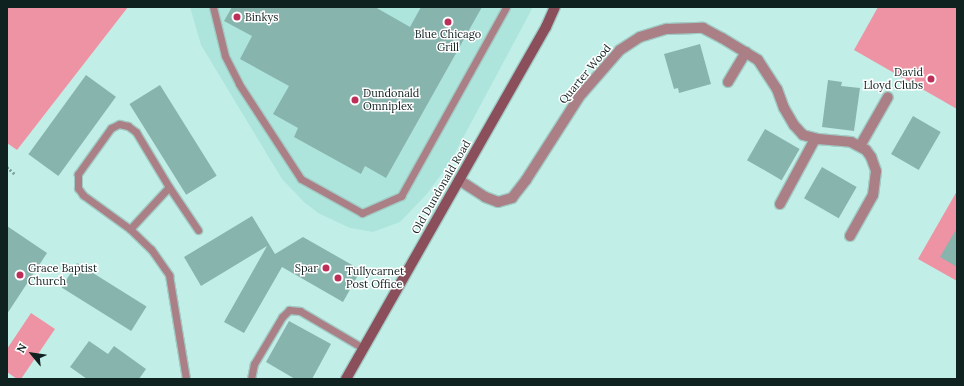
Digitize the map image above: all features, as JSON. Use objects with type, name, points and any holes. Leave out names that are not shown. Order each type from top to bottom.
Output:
[{"type":"street","name":"Old Dundonald Road","points":[[346,379],[546,27],[555,7]]},
{"type":"street","name":"Quarter Wood","points":[[459,180],[485,197],[498,202],[512,198],[526,180],[579,97],[620,50],[640,37],[667,29],[703,28],[746,52],[758,60],[794,125],[803,135],[816,139],[851,142],[860,146]]},
{"type":"street","points":[[728,82],[746,52]]},
{"type":"street","points":[[850,236],[872,195],[876,171],[871,156],[860,146],[888,96]]},
{"type":"street","points":[[780,204],[816,139]]},
{"type":"lane","points":[[213,7],[225,56],[239,84],[300,179],[362,213],[401,196],[506,7]]},
{"type":"lane","points":[[186,379],[169,275],[151,249],[130,229],[83,195],[78,188],[78,174],[111,128],[119,124],[128,126],[136,132],[169,187],[198,230]]},
{"type":"lane","points":[[130,229],[169,187]]},
{"type":"lane","points":[[250,379],[254,364],[282,317],[289,310],[300,311],[363,348]]},
{"type":"path","points":[[7,167],[16,175]]},
{"type":"shaded area","points":[[7,7],[128,7],[17,150],[7,143]]},
{"type":"shaded area","points":[[190,7],[533,7],[449,164],[426,195],[400,222],[373,232],[350,228],[318,213],[304,202],[282,179],[201,45]]},
{"type":"shaded area","name":"David Lloyd Clubs","points":[[878,7],[957,7],[957,109],[854,50]]},
{"type":"shaded area","points":[[957,191],[957,281],[918,259]]},
{"type":"shaded area","points":[[31,313],[55,329],[21,379],[17,379],[7,372],[7,349]]},
{"type":"building","name":"Dundonald Omniplex","points":[[232,7],[375,7],[410,27],[421,7],[482,7],[386,178],[365,166],[361,174],[294,137],[298,128],[273,114],[289,86],[240,59],[252,36],[224,21]]},
{"type":"building","points":[[700,44],[711,84],[679,93],[678,88],[674,89],[664,54]]},
{"type":"building","points":[[86,75],[116,97],[58,176],[28,154]]},
{"type":"building","points":[[828,80],[842,82],[841,86],[860,88],[854,131],[822,127]]},
{"type":"building","points":[[160,85],[217,176],[186,195],[129,104]]},
{"type":"building","points":[[913,116],[941,132],[919,170],[891,154]]},
{"type":"building","points":[[765,129],[800,149],[782,180],[747,160]]},
{"type":"building","points":[[822,167],[857,187],[839,218],[804,198]]},
{"type":"building","points":[[252,216],[275,254],[303,237],[361,270],[343,302],[282,267],[244,333],[224,322],[267,246],[201,286],[184,257]]},
{"type":"building","name":"Grace Baptist Church","points":[[7,226],[47,253],[7,314]]},
{"type":"building","points":[[957,228],[957,267],[940,257]]},
{"type":"building","points":[[77,263],[147,306],[131,331],[62,288]]},
{"type":"building","points":[[289,321],[331,344],[312,379],[295,379],[266,362]]},
{"type":"building","points":[[89,341],[108,354],[114,346],[146,369],[139,379],[87,379],[70,367]]},
{"type":"place","name":"Binkys","points":[[237,17]]},
{"type":"place","name":"Blue Chicago Grill","points":[[448,22]]},
{"type":"place","name":"David Lloyd Clubs","points":[[931,79]]},
{"type":"place","name":"Dundonald Omniplex","points":[[355,100]]},
{"type":"place","name":"Spar","points":[[326,268]]},
{"type":"place","name":"Grace Baptist Church","points":[[20,275]]},
{"type":"place","name":"Tullycarnet Post Office","points":[[338,278]]}]
